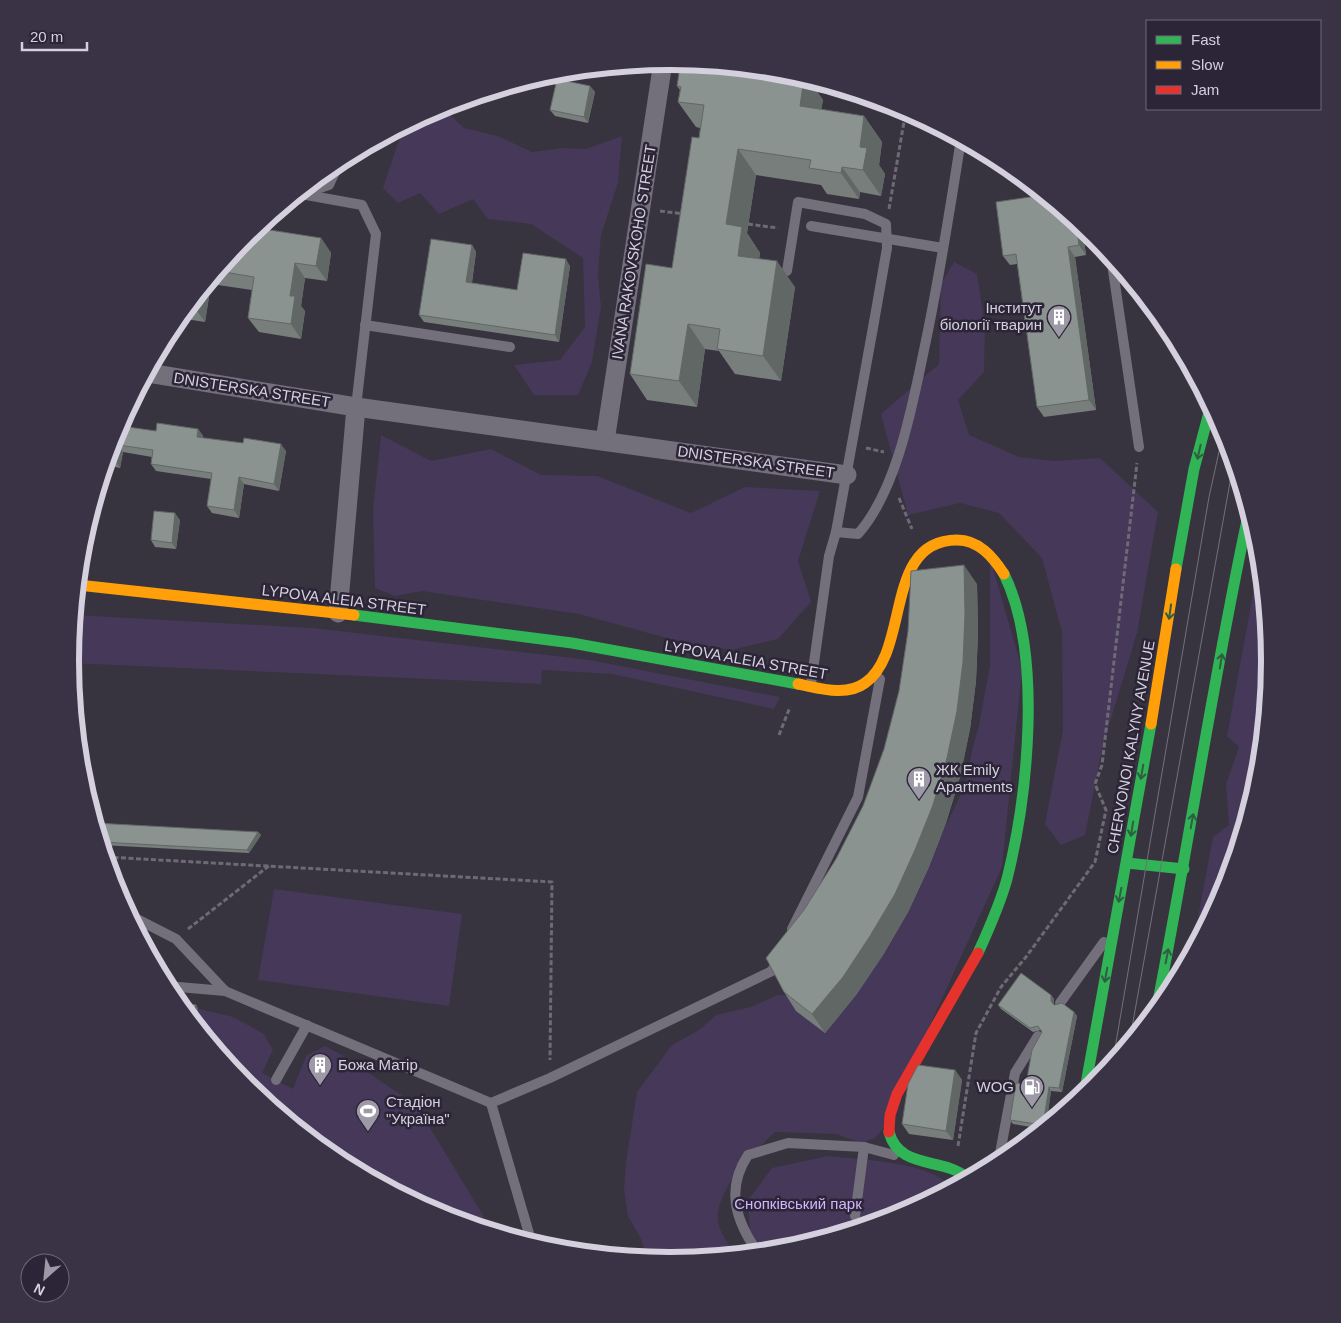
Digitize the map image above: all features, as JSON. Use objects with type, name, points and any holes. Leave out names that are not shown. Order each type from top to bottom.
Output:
[{"type":"street","name":"IVANA RAKOVSKOHO STREET","points":[[605,441],[662,70]]},
{"type":"street","name":"DNISTERSKA STREET","points":[[154,373],[356,407],[846,474]]},
{"type":"street","points":[[338,613],[356,407]]},
{"type":"street","name":"CHERVONOI KALYNY AVENUE","points":[[1086,1083],[1126,863],[1176,564],[1208,415]]},
{"type":"street","points":[[1161,991],[1235,575],[1246,525]]},
{"type":"street","name":"LYPOVA ALEIA STREET","points":[[84,586],[338,613],[572,643],[810,688],[838,691],[856,687],[866,682],[883,662],[908,577],[920,554],[936,542],[951,540],[969,541],[993,557],[1007,578],[1017,607],[1024,651],[1027,723],[1021,798],[1007,877],[996,912],[976,957],[907,1076],[890,1110],[887,1128],[891,1141],[909,1159]]},
{"type":"street","points":[[1126,863],[1184,869]]},
{"type":"street","points":[[909,1159],[950,1168],[963,1175]]},
{"type":"lane","points":[[836,532],[858,534],[872,518],[890,476],[911,411],[943,248],[960,146]]},
{"type":"lane","points":[[313,190],[329,185],[333,176]]},
{"type":"lane","points":[[306,195],[362,205],[376,234],[356,407]]},
{"type":"lane","points":[[787,271],[798,202],[865,214],[886,224],[887,248],[846,474]]},
{"type":"lane","points":[[811,226],[943,248]]},
{"type":"lane","points":[[1114,270],[1139,447]]},
{"type":"lane","points":[[365,325],[510,347]]},
{"type":"lane","name":"DNISTERSKA STREET","points":[[810,688],[829,556],[836,532],[846,474]]},
{"type":"lane","points":[[177,987],[225,991],[491,1103],[550,1078],[772,971],[858,797],[883,662]]},
{"type":"lane","points":[[139,920],[176,939],[225,991]]},
{"type":"lane","points":[[1060,1003],[1114,927]]},
{"type":"lane","points":[[276,1080],[307,1024]]},
{"type":"lane","points":[[1000,1152],[1015,1073],[1038,1036]]},
{"type":"lane","points":[[491,1103],[530,1236]]},
{"type":"lane","points":[[754,1247],[746,1235],[735,1206],[736,1184],[740,1168],[748,1155],[788,1143],[864,1147],[909,1159]]},
{"type":"lane","points":[[855,1216],[864,1147]]},
{"type":"path","points":[[806,86],[810,87]]},
{"type":"path","points":[[886,224],[905,118]]},
{"type":"path","points":[[640,208],[693,215]]},
{"type":"path","points":[[748,224],[793,231]]},
{"type":"path","points":[[852,445],[897,454]]},
{"type":"path","points":[[950,1168],[958,1152],[976,1033],[1001,987],[1026,958],[1095,862],[1106,810],[1095,784],[1102,765],[1139,447]]},
{"type":"path","points":[[890,476],[915,536]]},
{"type":"path","points":[[112,857],[552,882],[550,1078]]},
{"type":"path","points":[[176,939],[270,865]]},
{"type":"green space","points":[[448,114],[464,128],[498,136],[532,152],[564,148],[586,149],[622,136],[618,183],[601,235],[598,275],[601,307],[592,362],[578,395],[534,395],[514,365],[560,360],[585,327],[583,258],[531,224],[488,219],[473,199],[439,214],[420,193],[398,203],[383,188],[400,136]]},
{"type":"green space","points":[[954,262],[977,274],[985,327],[984,372],[958,400],[969,435],[1019,457],[1055,461],[1100,458],[1158,512],[1137,633],[1103,745],[1085,835],[1061,845],[1045,824],[1063,730],[1062,632],[1042,558],[999,513],[960,503],[908,515],[881,414],[939,364],[941,284]]},
{"type":"green space","points":[[381,435],[431,461],[491,449],[541,475],[597,476],[691,513],[745,487],[820,491],[798,561],[811,602],[778,639],[731,650],[674,640],[579,614],[422,591],[395,596],[375,588],[373,510]]},
{"type":"green space","points":[[990,558],[1022,669],[1002,867],[882,1130],[875,1138],[861,1143],[836,1134],[775,1132],[735,1175],[721,1202],[718,1216],[720,1228],[732,1250],[709,1252],[646,1252],[628,1216],[624,1189],[626,1162],[637,1092],[672,1045],[699,1030],[716,1015],[751,1007],[778,995],[799,996],[930,858],[965,786],[990,666]]},
{"type":"green space","points":[[1256,577],[1261,623],[1262,662],[1261,700],[1251,777],[1231,852],[1217,888],[1195,935],[1213,837],[1229,825],[1226,784],[1239,747],[1227,736]]},
{"type":"green space","points":[[81,615],[313,628],[590,660],[780,697],[774,709],[612,674],[542,670],[541,684],[79,663]]},
{"type":"green space","points":[[274,889],[462,914],[449,1006],[258,980]]},
{"type":"green space","name":"Стадіон \"Україна\"","points":[[191,1007],[233,1017],[264,1034],[273,1050],[262,1073],[293,1089],[306,1056],[325,1046],[342,1055],[416,1105],[483,1215],[485,1224],[409,1192],[375,1174],[310,1131],[252,1080],[226,1052]]},
{"type":"green space","name":"Снопківський парк","points":[[828,1156],[894,1163],[912,1167],[928,1172],[947,1184],[897,1208],[861,1222],[786,1242],[751,1248],[748,1200],[772,1168]]},
{"type":"building","points":[[679,70],[748,75],[803,85],[800,106],[864,116],[860,147],[867,148],[863,170],[842,167],[841,173],[809,168],[811,160],[738,149],[726,224],[742,227],[738,256],[777,261],[763,356],[717,349],[720,329],[688,324],[679,381],[630,374],[646,264],[672,268],[692,137],[699,138],[704,105],[678,102],[681,87],[677,86]]},
{"type":"building","points":[[562,80],[590,86],[584,117],[550,110],[557,81]]},
{"type":"building","name":"Інститут біології тварин","points":[[1036,196],[1077,232],[1079,245],[1068,247],[1089,400],[1037,407],[1016,254],[1003,256],[996,202]]},
{"type":"building","points":[[267,229],[321,238],[316,266],[295,263],[290,296],[295,296],[291,324],[248,318],[254,277],[225,272]]},
{"type":"building","points":[[431,239],[472,245],[466,282],[517,290],[523,253],[566,259],[555,335],[419,315]]},
{"type":"building","points":[[157,423],[198,429],[197,437],[243,443],[244,438],[281,444],[274,484],[239,477],[234,510],[207,506],[212,473],[151,464],[153,450],[120,445],[128,427],[156,431]]},
{"type":"building","points":[[154,511],[175,513],[172,543],[151,540]]},
{"type":"building","name":"ЖК Emily Apartments","points":[[964,565],[965,614],[963,662],[957,711],[947,758],[933,805],[895,894],[843,977],[812,1014],[784,992],[766,958],[804,910],[836,859],[863,806],[884,749],[899,691],[908,631],[911,571]]},
{"type":"building","points":[[101,823],[258,832],[247,850],[107,842]]},
{"type":"building","points":[[1021,973],[1051,995],[1051,1001],[1054,1005],[1062,1003],[1074,1012],[1059,1088],[1049,1087],[1044,1120],[1039,1124],[1010,1120],[1016,1083],[1026,1084],[1032,1050],[1042,1032],[1038,1026],[1030,1028],[998,1005]]},
{"type":"building","points":[[188,1003],[196,1005],[195,1013]]},
{"type":"building","points":[[918,1065],[955,1070],[946,1131],[902,1124],[908,1084]]},
{"type":"tram line","points":[[1114,1053],[1209,497],[1221,444]]},
{"type":"tram line","points":[[1131,1033],[1232,473]]},
{"type":"traffic: fast","points":[[1176,569],[1194,469],[1208,416]]},
{"type":"traffic: fast","points":[[1159,994],[1246,525]]},
{"type":"traffic: fast","points":[[978,953],[998,907],[1007,879],[1021,807],[1026,766],[1028,683],[1024,643],[1016,606],[1004,574]]},
{"type":"traffic: fast","points":[[354,615],[572,643],[798,684]]},
{"type":"traffic: fast","points":[[1086,1083],[1151,724]]},
{"type":"traffic: fast","points":[[1127,863],[1184,869]]},
{"type":"traffic: fast","points":[[889,1132],[898,1149],[905,1154],[952,1169],[964,1175]]},
{"type":"traffic: slow","points":[[798,684],[841,691],[849,690],[865,683],[879,668],[888,647],[908,577],[918,558],[934,545],[957,540],[972,543],[985,551],[1004,574]]},
{"type":"traffic: slow","points":[[1151,724],[1176,569]]},
{"type":"traffic: slow","points":[[84,586],[354,615]]},
{"type":"traffic: jam","points":[[889,1132],[890,1115],[897,1094],[978,953]]},
{"type":"place","name":"Інститут біології тварин","points":[[1059,338]]},
{"type":"place","name":"ЖК Emily Apartments","points":[[919,800]]},
{"type":"place","name":"Божа Матір","points":[[320,1086]]},
{"type":"place","name":"WOG","points":[[1032,1108]]},
{"type":"place","name":"Стадіон \"Україна\"","points":[[368,1132]]}]
